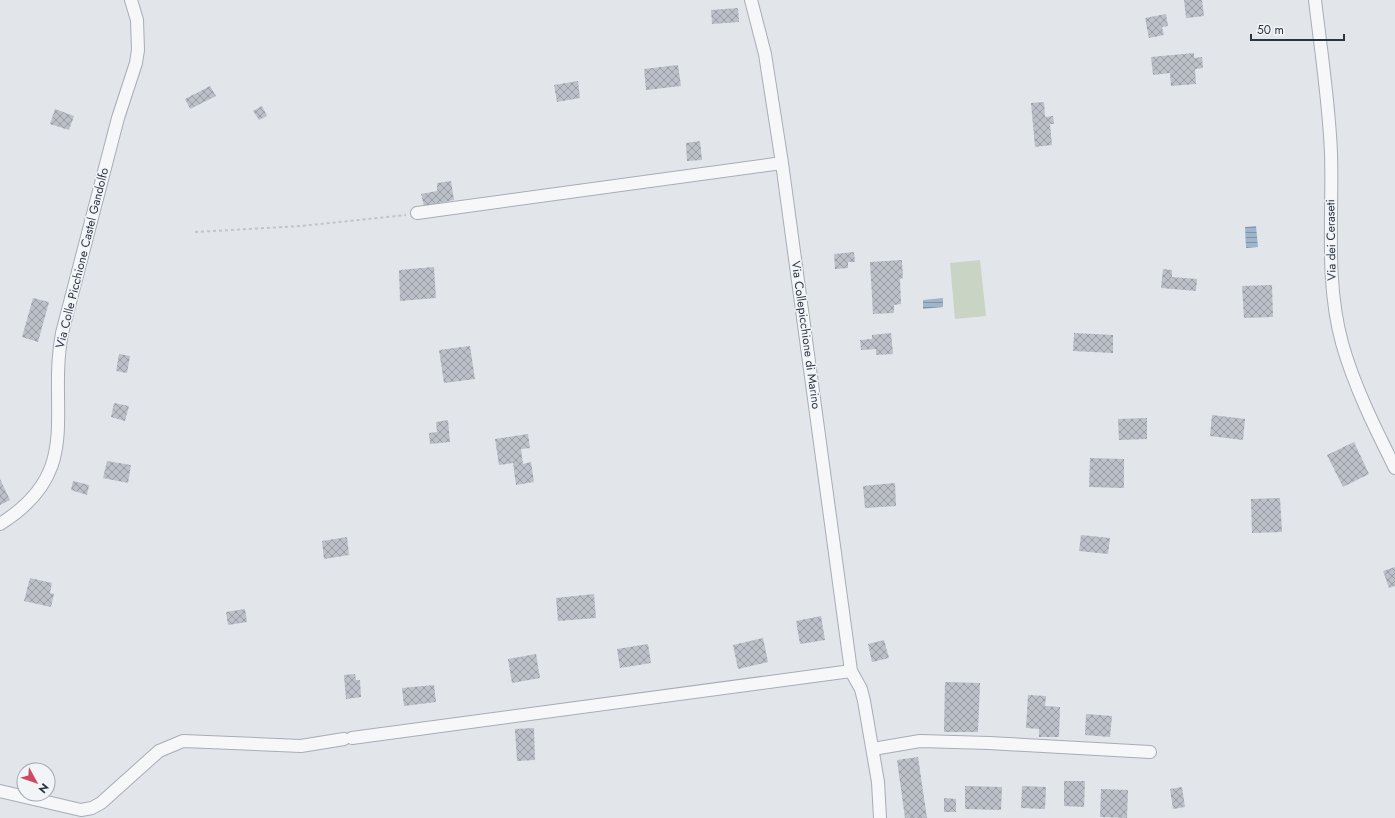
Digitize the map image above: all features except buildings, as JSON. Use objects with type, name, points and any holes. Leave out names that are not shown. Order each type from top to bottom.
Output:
[{"type":"street","name":"Via Colle Picchione Castel Gandolfo","points":[[0,524],[22,509],[36,495],[47,477],[55,458],[59,428],[57,370],[62,333],[118,118],[137,57],[137,20],[131,0]]},
{"type":"street","name":"Via Collepicchione di Marino","points":[[752,0],[765,54],[782,163],[851,671]]},
{"type":"street","name":"Via dei Ceraseti","points":[[1315,0],[1330,133],[1330,247],[1333,293],[1337,322],[1355,383],[1395,468]]},
{"type":"street","points":[[417,213],[782,163]]},
{"type":"street","points":[[0,791],[81,810],[92,808],[102,803],[159,751],[183,741],[301,746],[851,671],[861,689],[873,749],[878,782],[880,818]]},
{"type":"street","points":[[873,749],[920,741],[989,743],[1150,752]]},
{"type":"path","points":[[195,232],[301,226],[417,213]]},
{"type":"green space","points":[[980,260],[986,316],[955,319],[950,263]]},
{"type":"water","points":[[1256,226],[1258,247],[1246,248],[1245,227]]},
{"type":"water","points":[[943,298],[943,307],[923,309],[923,300]]}]
